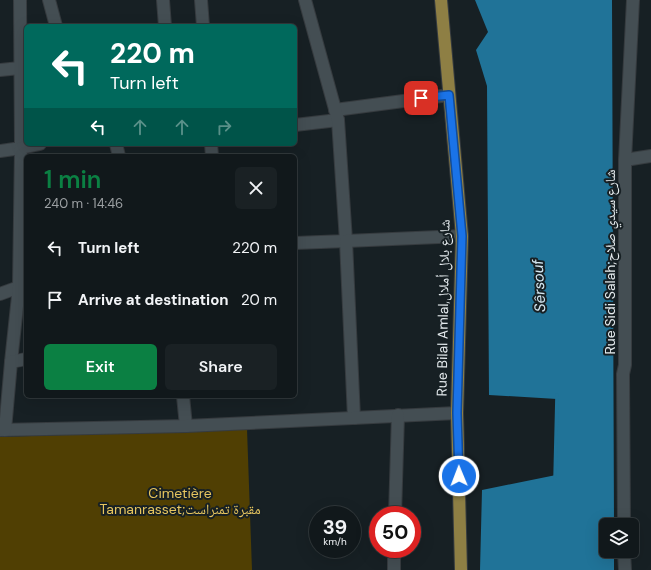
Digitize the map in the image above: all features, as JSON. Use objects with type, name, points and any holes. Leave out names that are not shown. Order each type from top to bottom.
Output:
[{"type":"main road","name":"Rue Bilal Amlal,شارع بلال أملال","points":[[441,0],[462,236],[457,413],[461,570]]},
{"type":"street","points":[[20,0],[23,287],[11,362],[3,430],[186,426],[457,413]]},
{"type":"street","points":[[49,0],[55,24]]},
{"type":"street","points":[[163,0],[165,24]]},
{"type":"street","points":[[201,0],[203,24]]},
{"type":"street","points":[[305,0],[337,115],[346,241],[354,418]]},
{"type":"street","name":"Rue Sidi Salah;شارع سيدي صلاح","points":[[624,518],[623,374],[625,365],[625,160],[633,0]]},
{"type":"street","points":[[0,70],[20,68]]},
{"type":"street","points":[[297,125],[337,115],[449,95]]},
{"type":"street","points":[[0,151],[30,146]]},
{"type":"street","points":[[625,160],[651,156]]},
{"type":"street","points":[[297,243],[462,236]]},
{"type":"street","points":[[0,294],[23,287]]},
{"type":"street","points":[[11,362],[24,359]]},
{"type":"street","points":[[183,398],[186,426]]},
{"type":"street","points":[[395,506],[398,415]]},
{"type":"street","points":[[394,558],[394,570]]},
{"type":"street","points":[[624,558],[625,570]]},
{"type":"green space","name":"Cimetière Tamanrasset;مقبرة تمنراست","points":[[247,429],[252,570],[0,570],[0,437]]},
{"type":"water","points":[[475,0],[612,0],[614,518],[599,518],[599,558],[614,558],[614,570],[480,570],[482,490],[556,475],[557,399],[489,395],[487,86],[476,50],[488,32]]},
{"type":"waterway","name":"Sêrsouf","points":[[555,478],[557,395]]},
{"type":"route","points":[[421,98],[449,95],[462,236],[457,413],[459,476]]}]
